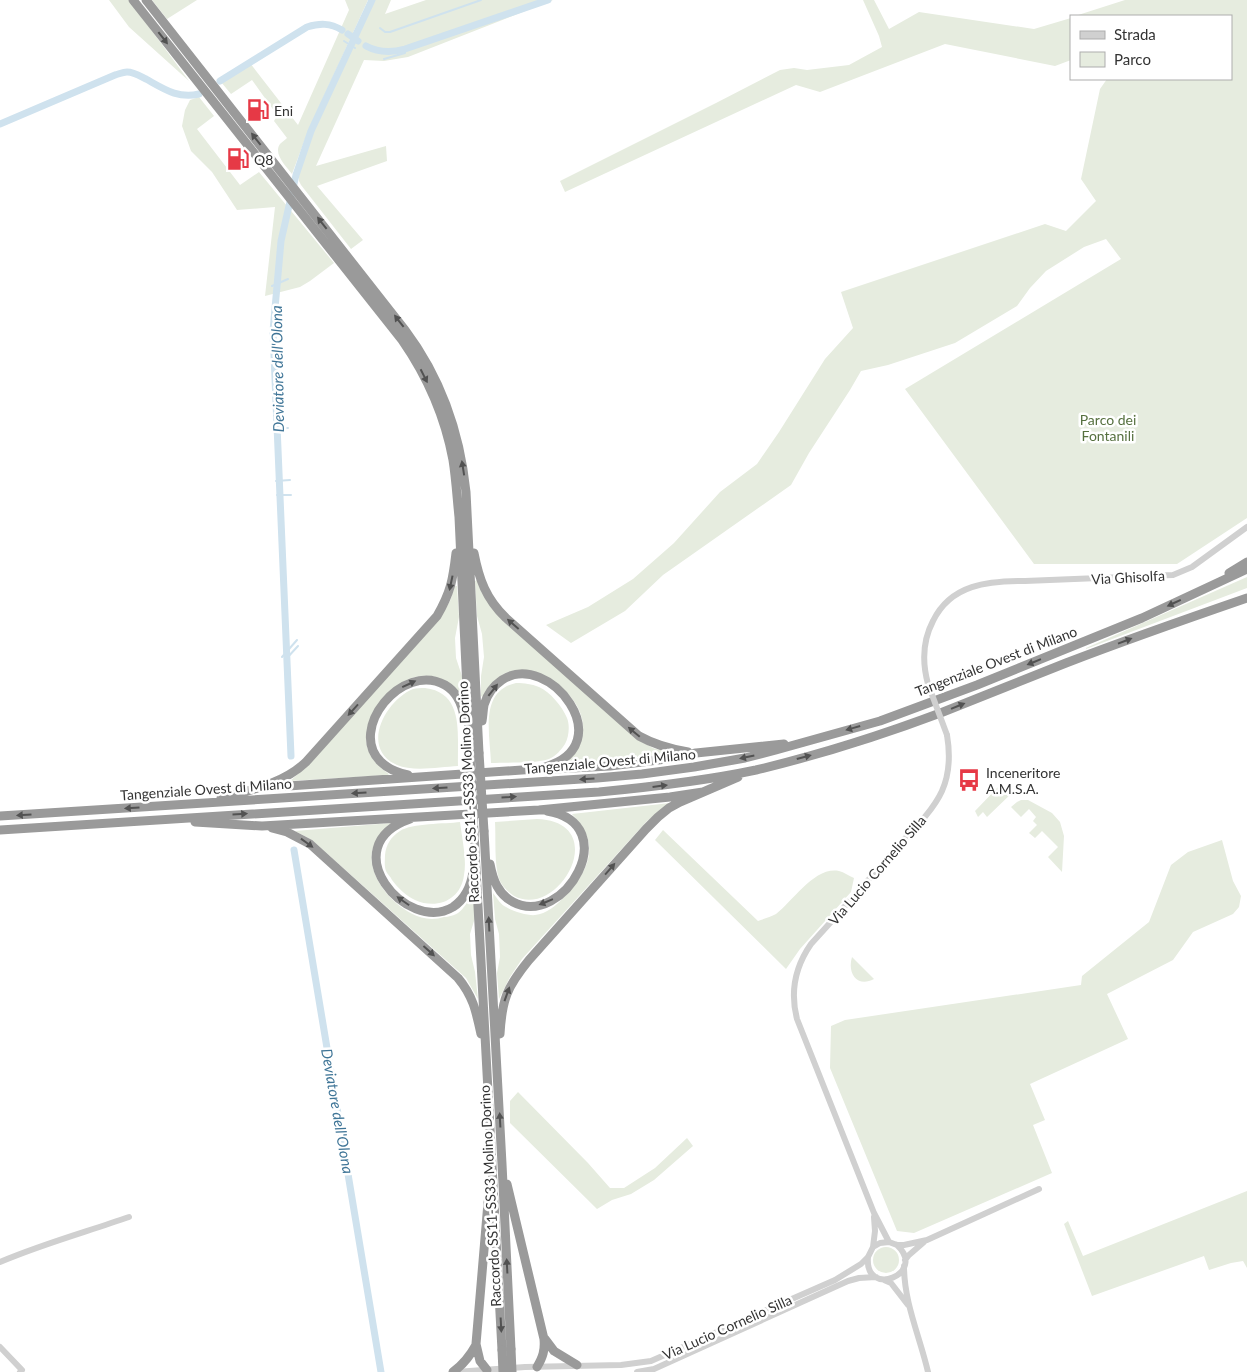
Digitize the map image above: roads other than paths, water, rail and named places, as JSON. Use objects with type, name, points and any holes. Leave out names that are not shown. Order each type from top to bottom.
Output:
[{"type":"highway","points":[[133,0],[281,187],[336,249]]},
{"type":"highway","points":[[146,0],[304,200],[336,249]]},
{"type":"highway","name":"Raccordo SS11-SS33 Molino Dorino","points":[[336,249],[414,342],[438,383],[459,445],[464,470],[463,517],[470,754],[479,831],[502,1164],[506,1350],[503,1372]]},
{"type":"highway","points":[[463,517],[478,576],[497,610],[639,736],[661,747],[696,753]]},
{"type":"highway","points":[[198,803],[258,788],[296,772],[306,762],[437,616],[450,590],[463,517]]},
{"type":"highway","name":"Raccordo SS11-SS33 Molino Dorino","points":[[463,517],[480,753],[479,831],[490,1120],[506,1350],[512,1372]]},
{"type":"highway","points":[[1206,588],[1247,562]]},
{"type":"highway","name":"Tangenziale Ovest di Milano","points":[[0,816],[642,774],[745,758],[880,721],[960,691],[1142,618],[1247,569]]},
{"type":"highway","name":"Tangenziale Ovest di Milano","points":[[0,830],[608,791],[693,781],[757,769],[831,750],[888,732],[942,713],[1150,631],[1247,598]]},
{"type":"highway","points":[[480,753],[484,705],[492,689],[498,683],[514,675],[531,675],[542,679],[561,692],[576,712],[580,729],[575,747],[570,753],[556,763],[536,769]]},
{"type":"highway","points":[[416,777],[399,773],[380,762],[375,754],[370,738],[370,730],[378,711],[391,696],[409,683],[428,679],[439,682],[455,694],[460,701],[463,711],[470,754]]},
{"type":"highway","points":[[258,788],[536,769],[553,770],[610,766],[674,758],[696,753],[812,741]]},
{"type":"highway","points":[[497,1077],[502,1010],[514,977],[646,829],[669,808],[757,769]]},
{"type":"highway","points":[[157,820],[262,826],[539,810],[703,792]]},
{"type":"highway","points":[[479,831],[493,880],[498,889],[508,900],[515,904],[529,906],[544,904],[571,884],[581,866],[584,846],[578,827],[572,821],[554,812],[539,810]]},
{"type":"highway","points":[[418,816],[402,822],[386,832],[378,846],[376,859],[379,873],[384,883],[394,894],[415,909],[426,912],[438,913],[448,910],[456,905],[468,890],[473,872],[479,831]]},
{"type":"highway","points":[[262,826],[287,832],[310,844],[466,987],[472,998],[479,1027],[490,1120]]},
{"type":"highway","points":[[487,1371],[480,1361],[476,1344],[488,1207],[491,1136]]},
{"type":"highway","points":[[502,1164],[544,1338],[544,1351],[535,1369]]},
{"type":"highway","points":[[544,1338],[554,1351],[577,1365]]},
{"type":"highway","points":[[454,1372],[465,1362],[476,1344]]},
{"type":"street","name":"Via Ghisolfa","points":[[1025,581],[1173,575],[1198,563],[1247,527]]},
{"type":"street","name":"Via Lucio Cornelio Silla","points":[[1025,581],[1004,581],[963,590],[942,605],[929,628],[925,641],[924,663],[928,684],[947,735],[949,750],[946,781],[942,792],[916,827],[811,944],[800,964],[794,987],[794,1003],[797,1019],[874,1213],[889,1242],[897,1245],[927,1240],[1039,1189]]},
{"type":"street","name":"Via Lucio Cornelio Silla","points":[[454,1372],[629,1364],[656,1359],[835,1280],[855,1269],[868,1257],[873,1247],[875,1231],[874,1213]]},
{"type":"street","points":[[0,1262],[38,1246],[84,1233],[129,1217]]},
{"type":"street","name":"Via Lucio Cornelio Silla","points":[[637,1372],[654,1368],[848,1281],[859,1278],[890,1279],[898,1276],[909,1255],[927,1240]]},
{"type":"street","points":[[873,1247],[880,1243],[889,1242]]},
{"type":"street","points":[[897,1245],[903,1252],[910,1308],[928,1372]]},
{"type":"street","points":[[868,1257],[869,1269],[879,1278],[891,1284],[910,1308]]},
{"type":"street","points":[[0,1347],[21,1371]]},
{"type":"waterway","name":"Deviatore dell'Olona","points":[[291,756],[273,331],[281,241],[296,175],[311,131],[372,0]]},
{"type":"waterway","points":[[380,28],[385,32],[390,32],[481,0]]},
{"type":"waterway","points":[[366,46],[390,52],[405,49],[548,0]]},
{"type":"waterway","points":[[220,81],[307,27],[325,24],[342,30]]},
{"type":"waterway","name":"Deviatore dell'Olona","points":[[348,34],[358,41]]},
{"type":"waterway","name":"Deviatore dell'Olona","points":[[344,41],[355,48]]},
{"type":"waterway","points":[[384,59],[405,53],[405,49]]},
{"type":"waterway","points":[[0,124],[125,72],[137,74],[178,94],[199,94]]},
{"type":"waterway","name":"Deviatore dell'Olona","points":[[272,286],[288,279]]},
{"type":"waterway","name":"Deviatore dell'Olona","points":[[272,429],[288,428]]},
{"type":"waterway","name":"Deviatore dell'Olona","points":[[276,481],[290,480]]},
{"type":"waterway","points":[[277,495],[291,495]]},
{"type":"waterway","name":"Deviatore dell'Olona","points":[[282,657],[297,640]]},
{"type":"waterway","points":[[286,659],[298,646]]},
{"type":"waterway","name":"Deviatore dell'Olona","points":[[294,850],[381,1372]]},
{"type":"place","name":"Eni","points":[[258,110]]},
{"type":"place","name":"Q8","points":[[238,159]]},
{"type":"place","name":"Inceneritore A.M.S.A.","points":[[969,780]]},
{"type":"park label","name":"Parco dei Fontanili","points":[[1108,428]]}]
